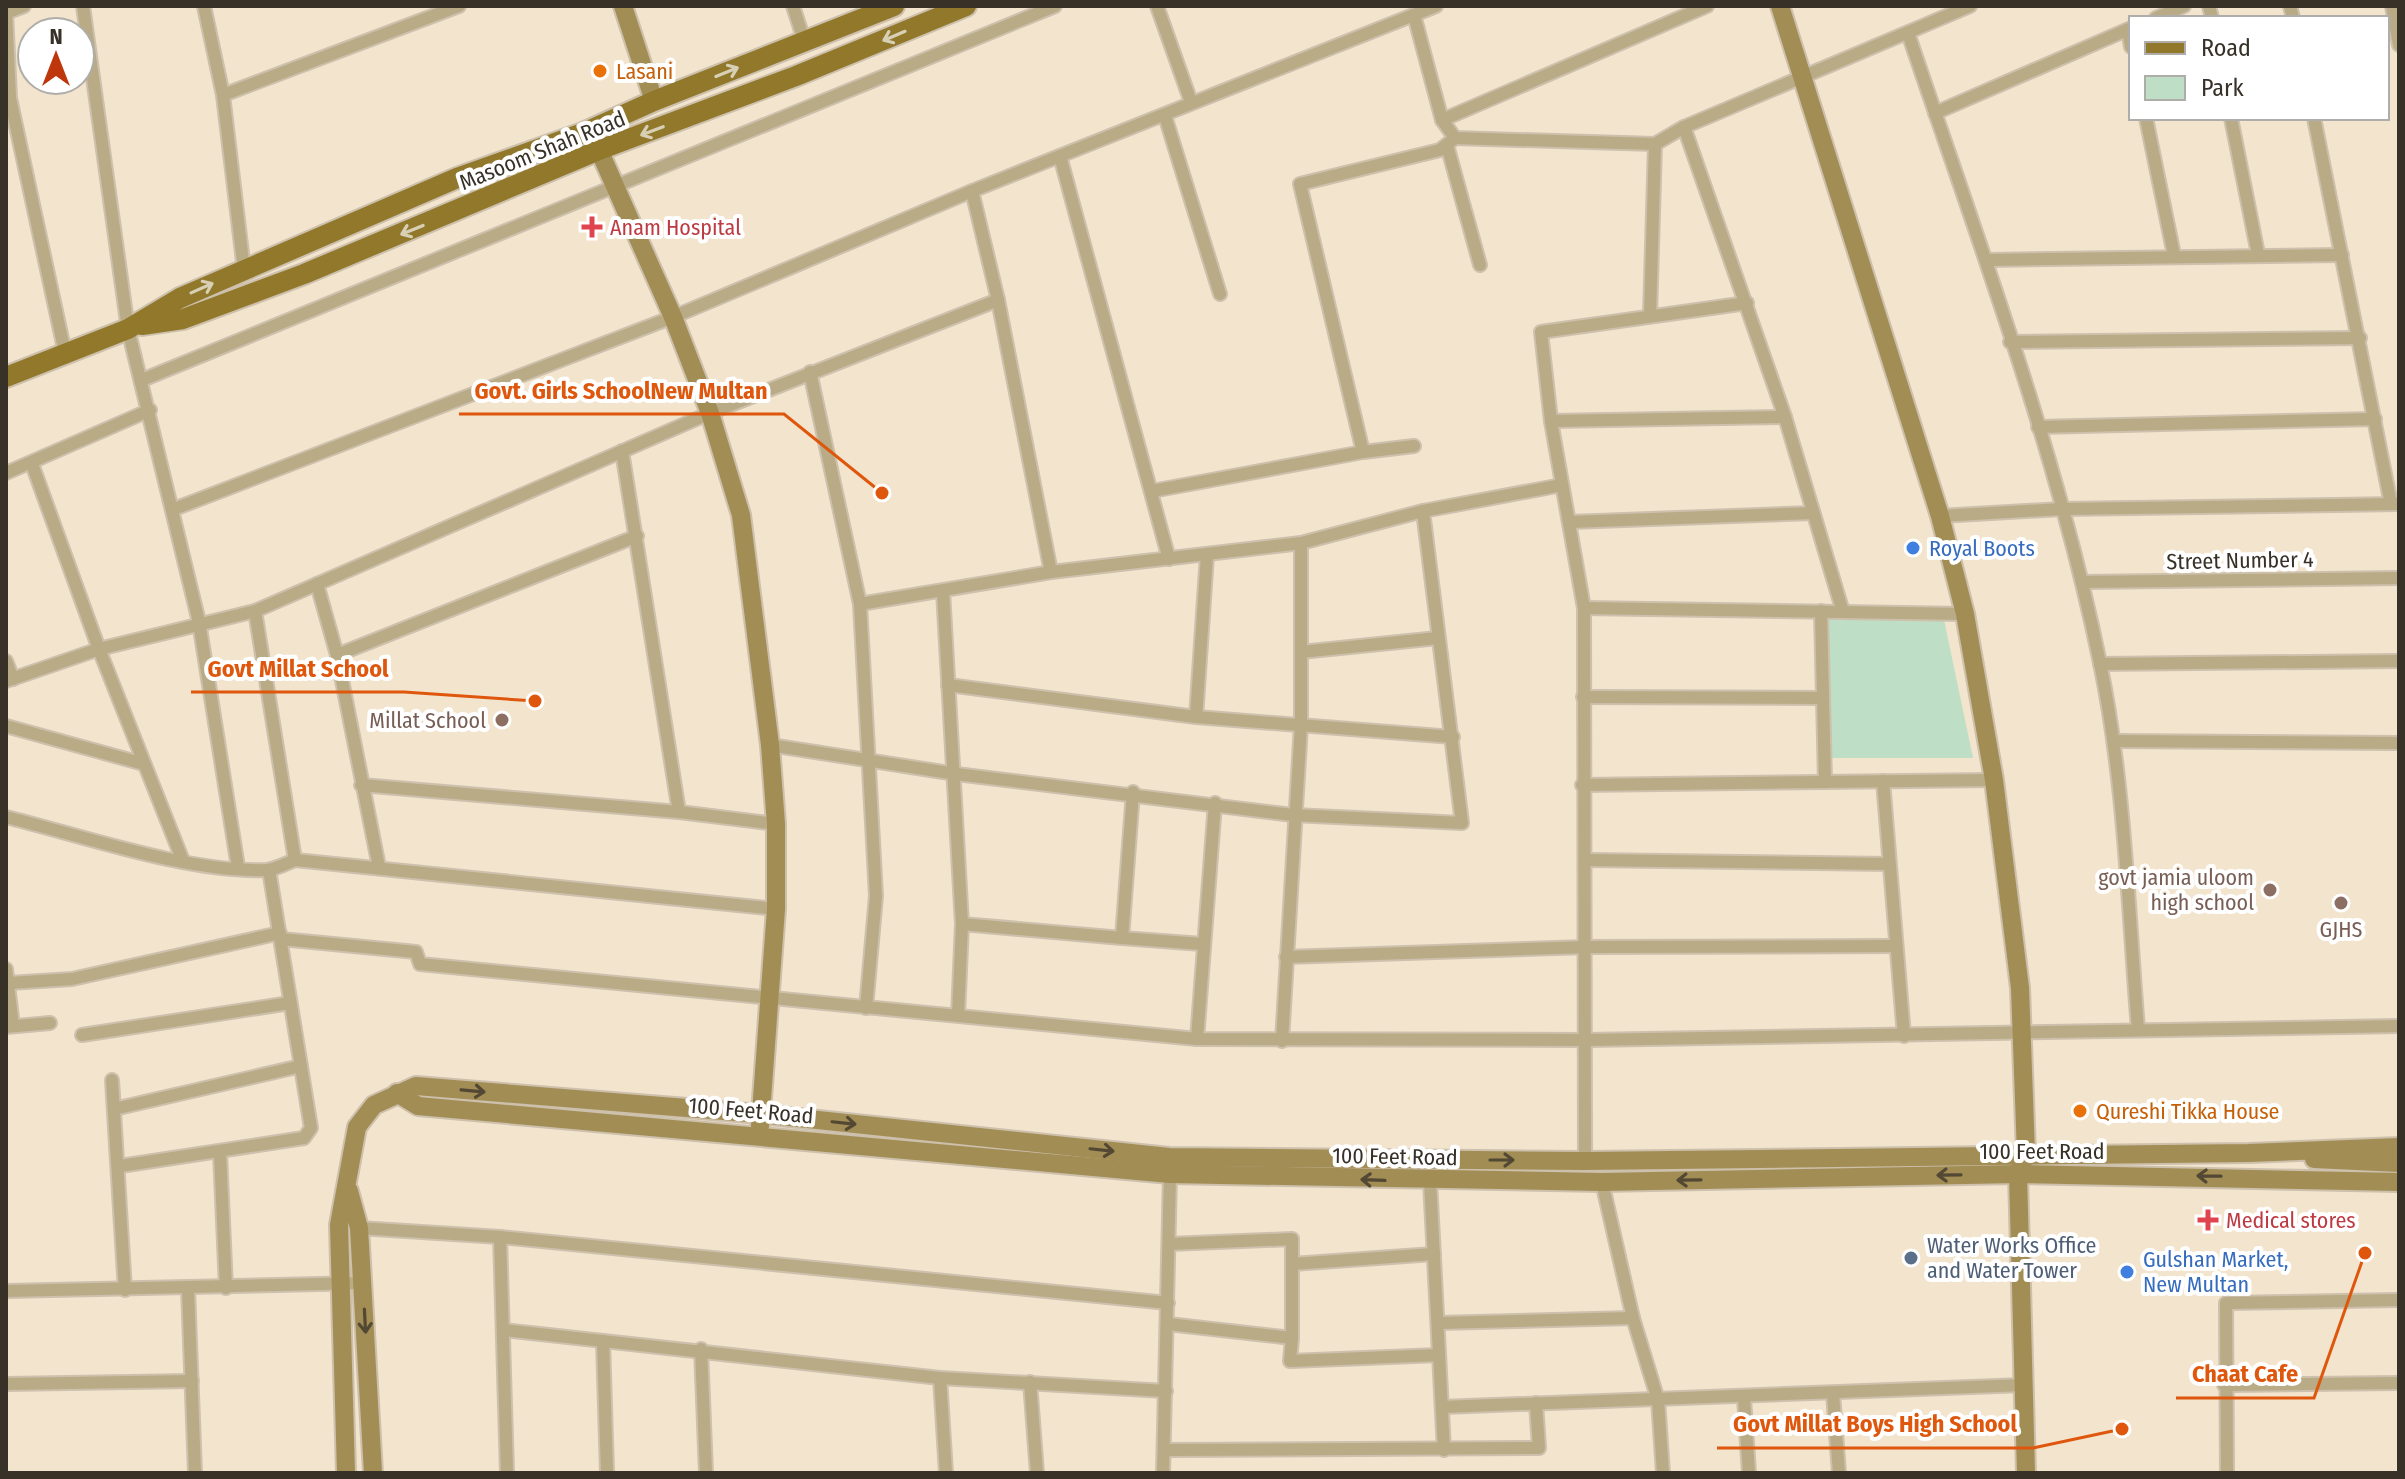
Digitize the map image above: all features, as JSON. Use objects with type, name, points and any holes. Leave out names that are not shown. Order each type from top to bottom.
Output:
[{"type":"main road","points":[[623,6],[654,101]]},
{"type":"main road","name":"Masoom Shah Road","points":[[6,377],[131,327],[180,298],[457,178],[583,133],[654,101],[894,6]]},
{"type":"main road","name":"Masoom Shah Road","points":[[131,327],[183,319],[223,305],[470,206],[599,150],[796,76],[966,6]]},
{"type":"main road","points":[[1780,6],[1940,516],[1965,614],[1994,780],[2022,1031],[2026,1154],[2018,1174],[2026,1473]]},
{"type":"main road","points":[[785,49],[796,76]]},
{"type":"main road","points":[[599,150],[673,317],[710,413],[741,515],[770,745],[776,824],[776,909],[759,1134]]},
{"type":"main road","points":[[457,178],[470,206]]},
{"type":"main road","name":"100 Feet Road","points":[[346,1473],[339,1225],[357,1127],[374,1105],[416,1086],[761,1114],[1169,1157],[1585,1161],[2248,1153],[2399,1147]]},
{"type":"main road","name":"100 Feet Road","points":[[397,1093],[418,1106],[759,1134],[1170,1174],[1602,1182],[2018,1174],[2399,1182]]},
{"type":"main road","points":[[2248,1153],[2349,1163],[2399,1163]]},
{"type":"main road","points":[[2243,1177],[2349,1163]]},
{"type":"main road","name":"100 Feet Road","points":[[348,1189],[359,1228],[373,1473]]},
{"type":"street","points":[[24,6],[6,13],[10,98],[65,353]]},
{"type":"street","points":[[83,6],[131,327],[199,622],[238,867]]},
{"type":"street","points":[[204,6],[223,95],[244,270]]},
{"type":"street","points":[[223,95],[459,6]]},
{"type":"street","points":[[793,6],[804,40]]},
{"type":"street","points":[[142,380],[1055,6]]},
{"type":"street","points":[[1157,6],[1191,102]]},
{"type":"street","points":[[174,509],[673,317],[972,191],[1436,6]]},
{"type":"street","points":[[1442,120],[1707,6]]},
{"type":"street","points":[[1363,452],[1300,184],[1440,150],[1451,142],[1655,144],[1684,127],[1970,6]]},
{"type":"street","points":[[2161,16],[2184,6]]},
{"type":"street","points":[[2392,6],[2399,45]]},
{"type":"street","points":[[1414,15],[1442,120],[1451,142],[1480,265]]},
{"type":"street","points":[[1935,113],[2129,29]]},
{"type":"street","points":[[1908,33],[1986,260],[2082,582],[2114,741],[2138,1029]]},
{"type":"street","points":[[1165,116],[1220,294]]},
{"type":"street","points":[[2146,120],[2174,255]]},
{"type":"street","points":[[2231,120],[2258,254]]},
{"type":"street","points":[[1940,516],[2062,509],[2395,504],[2314,120]]},
{"type":"street","points":[[1684,127],[1785,417],[1843,612]]},
{"type":"street","points":[[1650,315],[1655,144]]},
{"type":"street","points":[[1060,156],[1169,559]]},
{"type":"street","points":[[972,191],[998,300],[1051,572]]},
{"type":"street","points":[[1986,260],[2342,255]]},
{"type":"street","points":[[6,661],[10,680],[99,649],[199,622],[255,611],[710,413],[998,300]]},
{"type":"street","points":[[1585,1161],[1587,860],[1582,785],[1584,608],[1551,421],[1541,332],[1747,303]]},
{"type":"street","points":[[2010,342],[2360,338]]},
{"type":"street","points":[[810,372],[860,604],[876,896],[866,1008]]},
{"type":"street","points":[[6,473],[150,410]]},
{"type":"street","points":[[1551,421],[1785,417]]},
{"type":"street","points":[[2038,427],[2375,419]]},
{"type":"street","points":[[1152,491],[1363,452],[1414,446]]},
{"type":"street","points":[[622,451],[679,812]]},
{"type":"street","points":[[32,464],[99,649],[183,861]]},
{"type":"street","points":[[860,604],[1051,572],[1301,543],[1423,511],[1562,485]]},
{"type":"street","points":[[770,745],[956,774],[1133,792],[1293,815],[1462,823],[1423,511]]},
{"type":"street","points":[[1570,522],[1813,513]]},
{"type":"street","points":[[337,655],[637,536]]},
{"type":"street","points":[[1282,1041],[1293,815],[1301,725],[1301,543]]},
{"type":"street","points":[[1196,717],[1207,555]]},
{"type":"street","name":"Street Number 4","points":[[2082,582],[2399,578]]},
{"type":"street","points":[[317,584],[337,655],[379,867]]},
{"type":"street","points":[[943,591],[956,774],[962,924],[958,1015]]},
{"type":"street","points":[[1584,608],[1965,614]]},
{"type":"street","points":[[255,611],[295,860]]},
{"type":"street","points":[[1821,611],[1825,782]]},
{"type":"street","points":[[1301,652],[1438,638]]},
{"type":"street","points":[[2100,664],[2399,661]]},
{"type":"street","points":[[948,685],[1196,717],[1453,737]]},
{"type":"street","points":[[1583,697],[1823,698]]},
{"type":"street","points":[[6,726],[144,764]]},
{"type":"street","points":[[2114,741],[2399,743]]},
{"type":"street","points":[[1582,785],[1994,780]]},
{"type":"street","points":[[1883,781],[1904,1036]]},
{"type":"street","points":[[361,785],[679,812],[776,824]]},
{"type":"street","points":[[1122,938],[1133,792]]},
{"type":"street","points":[[1197,1039],[1215,803]]},
{"type":"street","points":[[6,817],[183,861],[269,870],[295,860],[776,909]]},
{"type":"street","points":[[1587,860],[1889,864]]},
{"type":"street","points":[[120,1166],[220,1153],[304,1138],[309,1133],[269,870]]},
{"type":"street","points":[[962,924],[1202,944]]},
{"type":"street","points":[[9,983],[72,979],[280,936],[416,952],[420,964],[1197,1039],[1587,1040],[2399,1026]]},
{"type":"street","points":[[1286,957],[1587,947],[1896,946]]},
{"type":"street","points":[[6,969],[10,1027],[50,1023]]},
{"type":"street","points":[[82,1035],[290,1003]]},
{"type":"street","points":[[114,1109],[301,1066]]},
{"type":"street","points":[[112,1080],[120,1166],[125,1290]]},
{"type":"street","points":[[220,1153],[226,1288]]},
{"type":"street","points":[[1163,1473],[1170,1174]]},
{"type":"street","points":[[1430,1181],[1444,1450]]},
{"type":"street","points":[[1602,1182],[1633,1318],[1658,1400],[1663,1473]]},
{"type":"street","points":[[359,1228],[500,1237],[1168,1303]]},
{"type":"street","points":[[500,1237],[507,1473]]},
{"type":"street","points":[[1169,1244],[1292,1239],[1290,1361],[1439,1355]]},
{"type":"street","points":[[1292,1264],[1434,1254]]},
{"type":"street","points":[[6,1291],[363,1283]]},
{"type":"street","points":[[188,1289],[195,1473]]},
{"type":"street","points":[[2227,1473],[2224,1385],[2226,1303],[2399,1300]]},
{"type":"street","points":[[1438,1323],[1633,1318]]},
{"type":"street","points":[[1168,1324],[1292,1338]]},
{"type":"street","points":[[503,1330],[701,1349],[940,1378],[1166,1391]]},
{"type":"street","points":[[603,1341],[607,1473]]},
{"type":"street","points":[[701,1349],[706,1473]]},
{"type":"street","points":[[940,1378],[946,1473]]},
{"type":"street","points":[[6,1384],[192,1381]]},
{"type":"street","points":[[1030,1382],[1037,1473]]},
{"type":"street","points":[[2224,1385],[2399,1383]]},
{"type":"street","points":[[1442,1407],[1744,1398],[2024,1385]]},
{"type":"street","points":[[1833,1394],[1839,1473]]},
{"type":"street","points":[[1744,1398],[1749,1473]]},
{"type":"street","points":[[1164,1450],[1539,1448],[1536,1403]]},
{"type":"green space","points":[[1814,611],[1943,615],[1973,758],[1818,758]]},
{"type":"place","name":"Lasani","points":[[600,71]]},
{"type":"place","name":"Anam Hospital","points":[[592,227]]},
{"type":"place","name":"Govt. Girls SchoolNew Multan","points":[[882,493]]},
{"type":"place","name":"Royal Boots","points":[[1913,548]]},
{"type":"place","name":"Govt Millat School","points":[[535,701]]},
{"type":"place","name":"Millat School","points":[[502,720]]},
{"type":"place","name":"govt jamia uloom high school","points":[[2270,890]]},
{"type":"place","name":"GJHS","points":[[2341,903]]},
{"type":"place","name":"Qureshi Tikka House","points":[[2080,1111]]},
{"type":"place","name":"Medical stores","points":[[2208,1220]]},
{"type":"place","name":"Chaat Cafe","points":[[2365,1253]]},
{"type":"place","name":"Water Works Office and Water Tower","points":[[1911,1258]]},
{"type":"place","name":"Gulshan Market, New Multan","points":[[2127,1272]]},
{"type":"place","name":"Govt Millat Boys High School","points":[[2122,1429]]}]
